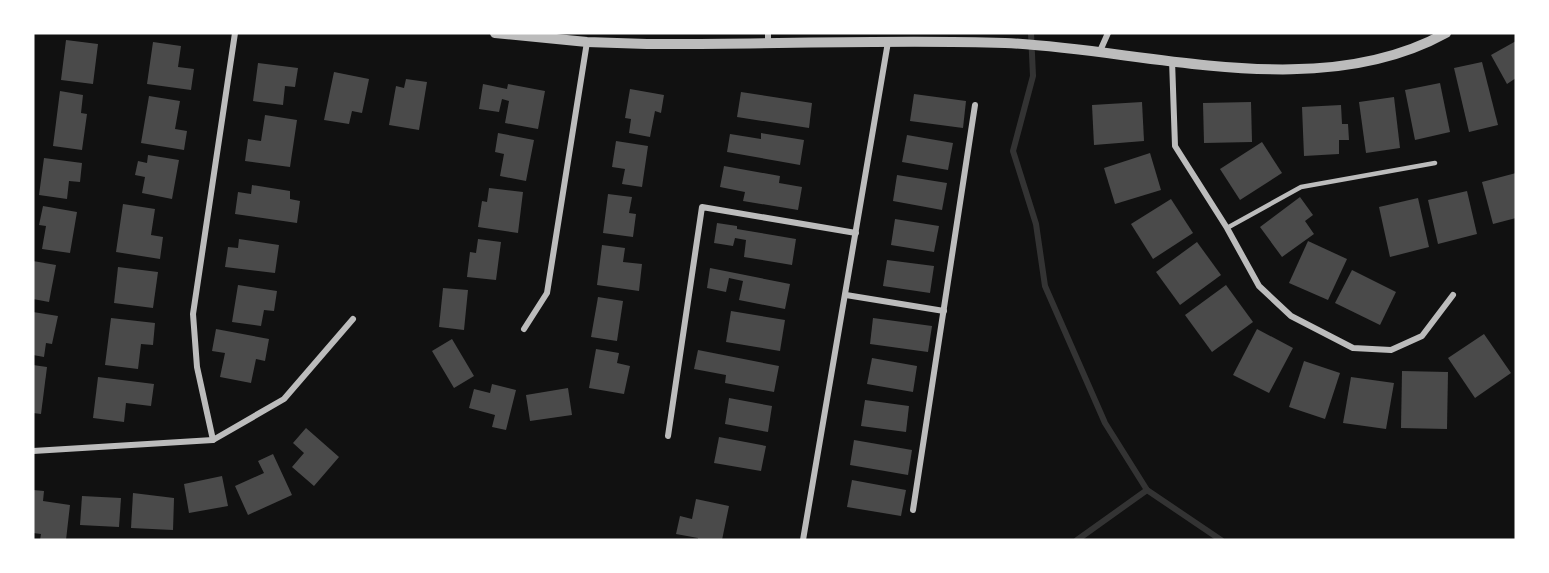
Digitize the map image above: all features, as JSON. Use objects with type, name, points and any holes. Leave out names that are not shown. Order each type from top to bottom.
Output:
[{"type":"street","points":[[213,440],[197,367],[193,314],[235,33]]},
{"type":"street","points":[[495,33],[588,42],[677,44],[768,38],[1007,44],[1100,51],[1269,69],[1330,69],[1392,56],[1446,33]]},
{"type":"street","points":[[1100,51],[1108,33]]},
{"type":"street","points":[[524,329],[547,293],[588,42]]},
{"type":"street","points":[[803,540],[888,42]]},
{"type":"street","points":[[1172,59],[1175,146],[1227,228],[1259,286],[1291,316],[1353,348],[1391,350],[1422,336],[1453,295]]},
{"type":"street","points":[[914,510],[975,105]]},
{"type":"street","points":[[668,436],[702,207],[856,233]]},
{"type":"street","points":[[846,296],[944,311]]},
{"type":"street","points":[[33,451],[213,440],[284,399],[353,319]]},
{"type":"lane","points":[[1227,228],[1300,187],[1434,163]]},
{"type":"building","points":[[66,40],[98,44],[93,84],[61,80]]},
{"type":"building","points":[[1516,41],[1516,78],[1507,84],[1491,55]]},
{"type":"building","points":[[153,42],[181,46],[178,67],[194,69],[191,90],[147,84]]},
{"type":"building","points":[[1482,62],[1498,125],[1469,132],[1454,68]]},
{"type":"building","points":[[258,63],[298,68],[295,87],[285,86],[283,105],[253,101]]},
{"type":"building","points":[[334,72],[369,79],[362,113],[352,111],[349,124],[324,120]]},
{"type":"building","points":[[406,79],[427,82],[419,130],[389,125],[396,86],[404,88]]},
{"type":"building","points":[[1440,83],[1450,132],[1415,140],[1405,90]]},
{"type":"building","points":[[483,84],[507,89],[508,84],[545,91],[538,129],[505,123],[509,101],[502,99],[499,112],[479,109]]},
{"type":"building","points":[[630,89],[664,95],[661,113],[655,111],[650,137],[629,133],[631,119],[625,118]]},
{"type":"building","points":[[60,91],[83,95],[81,113],[87,114],[82,150],[53,146]]},
{"type":"building","points":[[741,92],[812,103],[809,128],[737,117]]},
{"type":"building","points":[[914,94],[966,101],[963,128],[910,121]]},
{"type":"building","points":[[149,96],[180,101],[175,129],[187,131],[184,150],[141,143]]},
{"type":"building","points":[[1394,97],[1400,148],[1366,153],[1359,102]]},
{"type":"building","points":[[1142,102],[1144,141],[1094,145],[1092,105]]},
{"type":"building","points":[[1251,102],[1252,142],[1204,143],[1203,103]]},
{"type":"building","points":[[1341,105],[1342,124],[1348,124],[1349,140],[1339,140],[1339,154],[1304,156],[1302,107]]},
{"type":"building","points":[[265,115],[297,120],[290,167],[245,161],[248,139],[261,141]]},
{"type":"building","points":[[498,133],[534,140],[526,181],[500,176],[504,154],[495,152]]},
{"type":"building","points":[[761,133],[804,140],[800,165],[727,152],[730,134],[761,139]]},
{"type":"building","points":[[907,135],[953,143],[948,170],[902,162]]},
{"type":"building","points":[[616,141],[648,146],[642,187],[622,184],[625,169],[612,167]]},
{"type":"building","points":[[1262,142],[1282,173],[1240,200],[1220,169]]},
{"type":"building","points":[[1150,153],[1161,190],[1115,204],[1104,168]]},
{"type":"building","points":[[148,155],[179,160],[172,199],[142,193],[145,177],[135,175],[138,161],[147,163]]},
{"type":"building","points":[[44,158],[82,163],[80,182],[69,181],[67,199],[39,195]]},
{"type":"building","points":[[724,166],[780,176],[779,183],[802,187],[798,210],[743,201],[745,192],[720,187]]},
{"type":"building","points":[[1516,173],[1516,218],[1493,224],[1482,182]]},
{"type":"building","points":[[897,175],[947,183],[942,210],[893,201]]},
{"type":"building","points":[[252,185],[290,191],[290,199],[300,201],[297,223],[235,214],[238,192],[251,194]]},
{"type":"building","points":[[489,188],[523,192],[518,233],[478,227],[482,201],[487,202]]},
{"type":"building","points":[[1467,191],[1477,234],[1438,244],[1428,200]]},
{"type":"building","points":[[608,194],[632,197],[629,213],[636,214],[633,237],[603,233]]},
{"type":"building","points":[[1300,197],[1313,215],[1305,221],[1314,234],[1282,257],[1260,227]]},
{"type":"building","points":[[1418,198],[1429,247],[1390,257],[1379,207]]},
{"type":"building","points":[[1171,199],[1193,233],[1153,259],[1131,224]]},
{"type":"building","points":[[123,204],[155,209],[151,235],[163,237],[160,259],[116,252]]},
{"type":"building","points":[[43,206],[77,212],[70,253],[42,249],[46,226],[39,225]]},
{"type":"building","points":[[895,219],[939,226],[934,252],[891,245]]},
{"type":"building","points":[[717,223],[737,226],[737,229],[796,239],[792,265],[744,257],[746,240],[735,238],[733,246],[714,243]]},
{"type":"building","points":[[239,239],[279,245],[275,273],[225,267],[228,247],[238,248]]},
{"type":"building","points":[[478,239],[501,242],[496,280],[467,277],[470,252],[476,253]]},
{"type":"building","points":[[1308,241],[1347,259],[1328,300],[1289,283]]},
{"type":"building","points":[[1197,242],[1221,275],[1180,305],[1156,272]]},
{"type":"building","points":[[602,245],[625,248],[623,262],[642,264],[639,291],[597,285]]},
{"type":"building","points":[[887,260],[934,266],[930,293],[883,286]]},
{"type":"building","points":[[33,261],[56,265],[49,302],[33,299]]},
{"type":"building","points":[[118,267],[158,272],[153,308],[114,303]]},
{"type":"building","points":[[710,268],[790,284],[785,309],[739,300],[743,281],[729,278],[726,292],[707,288]]},
{"type":"building","points":[[1352,270],[1396,292],[1380,325],[1335,303]]},
{"type":"building","points":[[238,285],[277,291],[274,311],[264,310],[261,326],[232,322]]},
{"type":"building","points":[[1226,285],[1253,322],[1212,352],[1185,315]]},
{"type":"building","points":[[443,288],[468,290],[464,330],[439,327]]},
{"type":"building","points":[[598,297],[623,301],[617,341],[591,337]]},
{"type":"building","points":[[731,311],[785,320],[780,351],[726,342]]},
{"type":"building","points":[[33,312],[58,316],[52,344],[46,343],[44,357],[33,355]]},
{"type":"building","points":[[111,318],[155,323],[153,345],[141,344],[138,369],[105,365]]},
{"type":"building","points":[[873,318],[932,326],[928,352],[870,344]]},
{"type":"building","points":[[216,329],[269,339],[265,361],[256,359],[251,383],[220,377],[225,353],[212,351]]},
{"type":"building","points":[[1257,329],[1293,348],[1269,393],[1233,375]]},
{"type":"building","points":[[1484,334],[1511,373],[1475,398],[1448,358]]},
{"type":"building","points":[[452,339],[474,376],[454,388],[432,351]]},
{"type":"building","points":[[596,349],[619,353],[617,363],[630,366],[624,394],[589,388]]},
{"type":"building","points":[[698,350],[779,366],[774,392],[725,383],[726,375],[694,369]]},
{"type":"building","points":[[872,358],[917,366],[913,392],[867,384]]},
{"type":"building","points":[[1304,361],[1340,373],[1325,419],[1289,407]]},
{"type":"building","points":[[33,365],[47,367],[41,414],[33,413]]},
{"type":"building","points":[[1402,371],[1448,372],[1447,429],[1401,428]]},
{"type":"building","points":[[98,377],[154,384],[151,406],[126,403],[124,422],[93,418]]},
{"type":"building","points":[[1351,377],[1394,383],[1386,429],[1343,423]]},
{"type":"building","points":[[492,384],[516,390],[506,430],[492,427],[495,415],[469,408],[474,389],[490,393]]},
{"type":"building","points":[[568,388],[572,415],[530,421],[526,395]]},
{"type":"building","points":[[729,398],[772,406],[768,432],[725,424]]},
{"type":"building","points":[[865,400],[909,406],[906,432],[861,426]]},
{"type":"building","points":[[306,428],[339,457],[314,486],[292,467],[304,453],[293,443]]},
{"type":"building","points":[[719,437],[766,446],[761,471],[714,463]]},
{"type":"building","points":[[854,440],[912,450],[908,475],[850,465]]},
{"type":"building","points":[[273,454],[292,495],[248,515],[235,486],[264,473],[258,461]]},
{"type":"building","points":[[222,476],[228,506],[189,513],[184,484]]},
{"type":"building","points":[[852,480],[906,490],[901,516],[847,507]]},
{"type":"building","points":[[33,490],[44,491],[43,501],[70,505],[66,540],[40,540],[41,534],[33,533]]},
{"type":"building","points":[[133,493],[174,498],[173,530],[131,528]]},
{"type":"building","points":[[82,496],[121,498],[119,527],[80,525]]},
{"type":"building","points":[[696,499],[729,506],[722,540],[698,540],[698,538],[676,534],[680,516],[692,519]]},
{"type":"waterway","points":[[1031,33],[1033,76],[1013,151],[1036,224],[1045,286],[1105,423],[1147,490],[1221,540]]},
{"type":"waterway","points":[[1077,540],[1147,490]]}]
